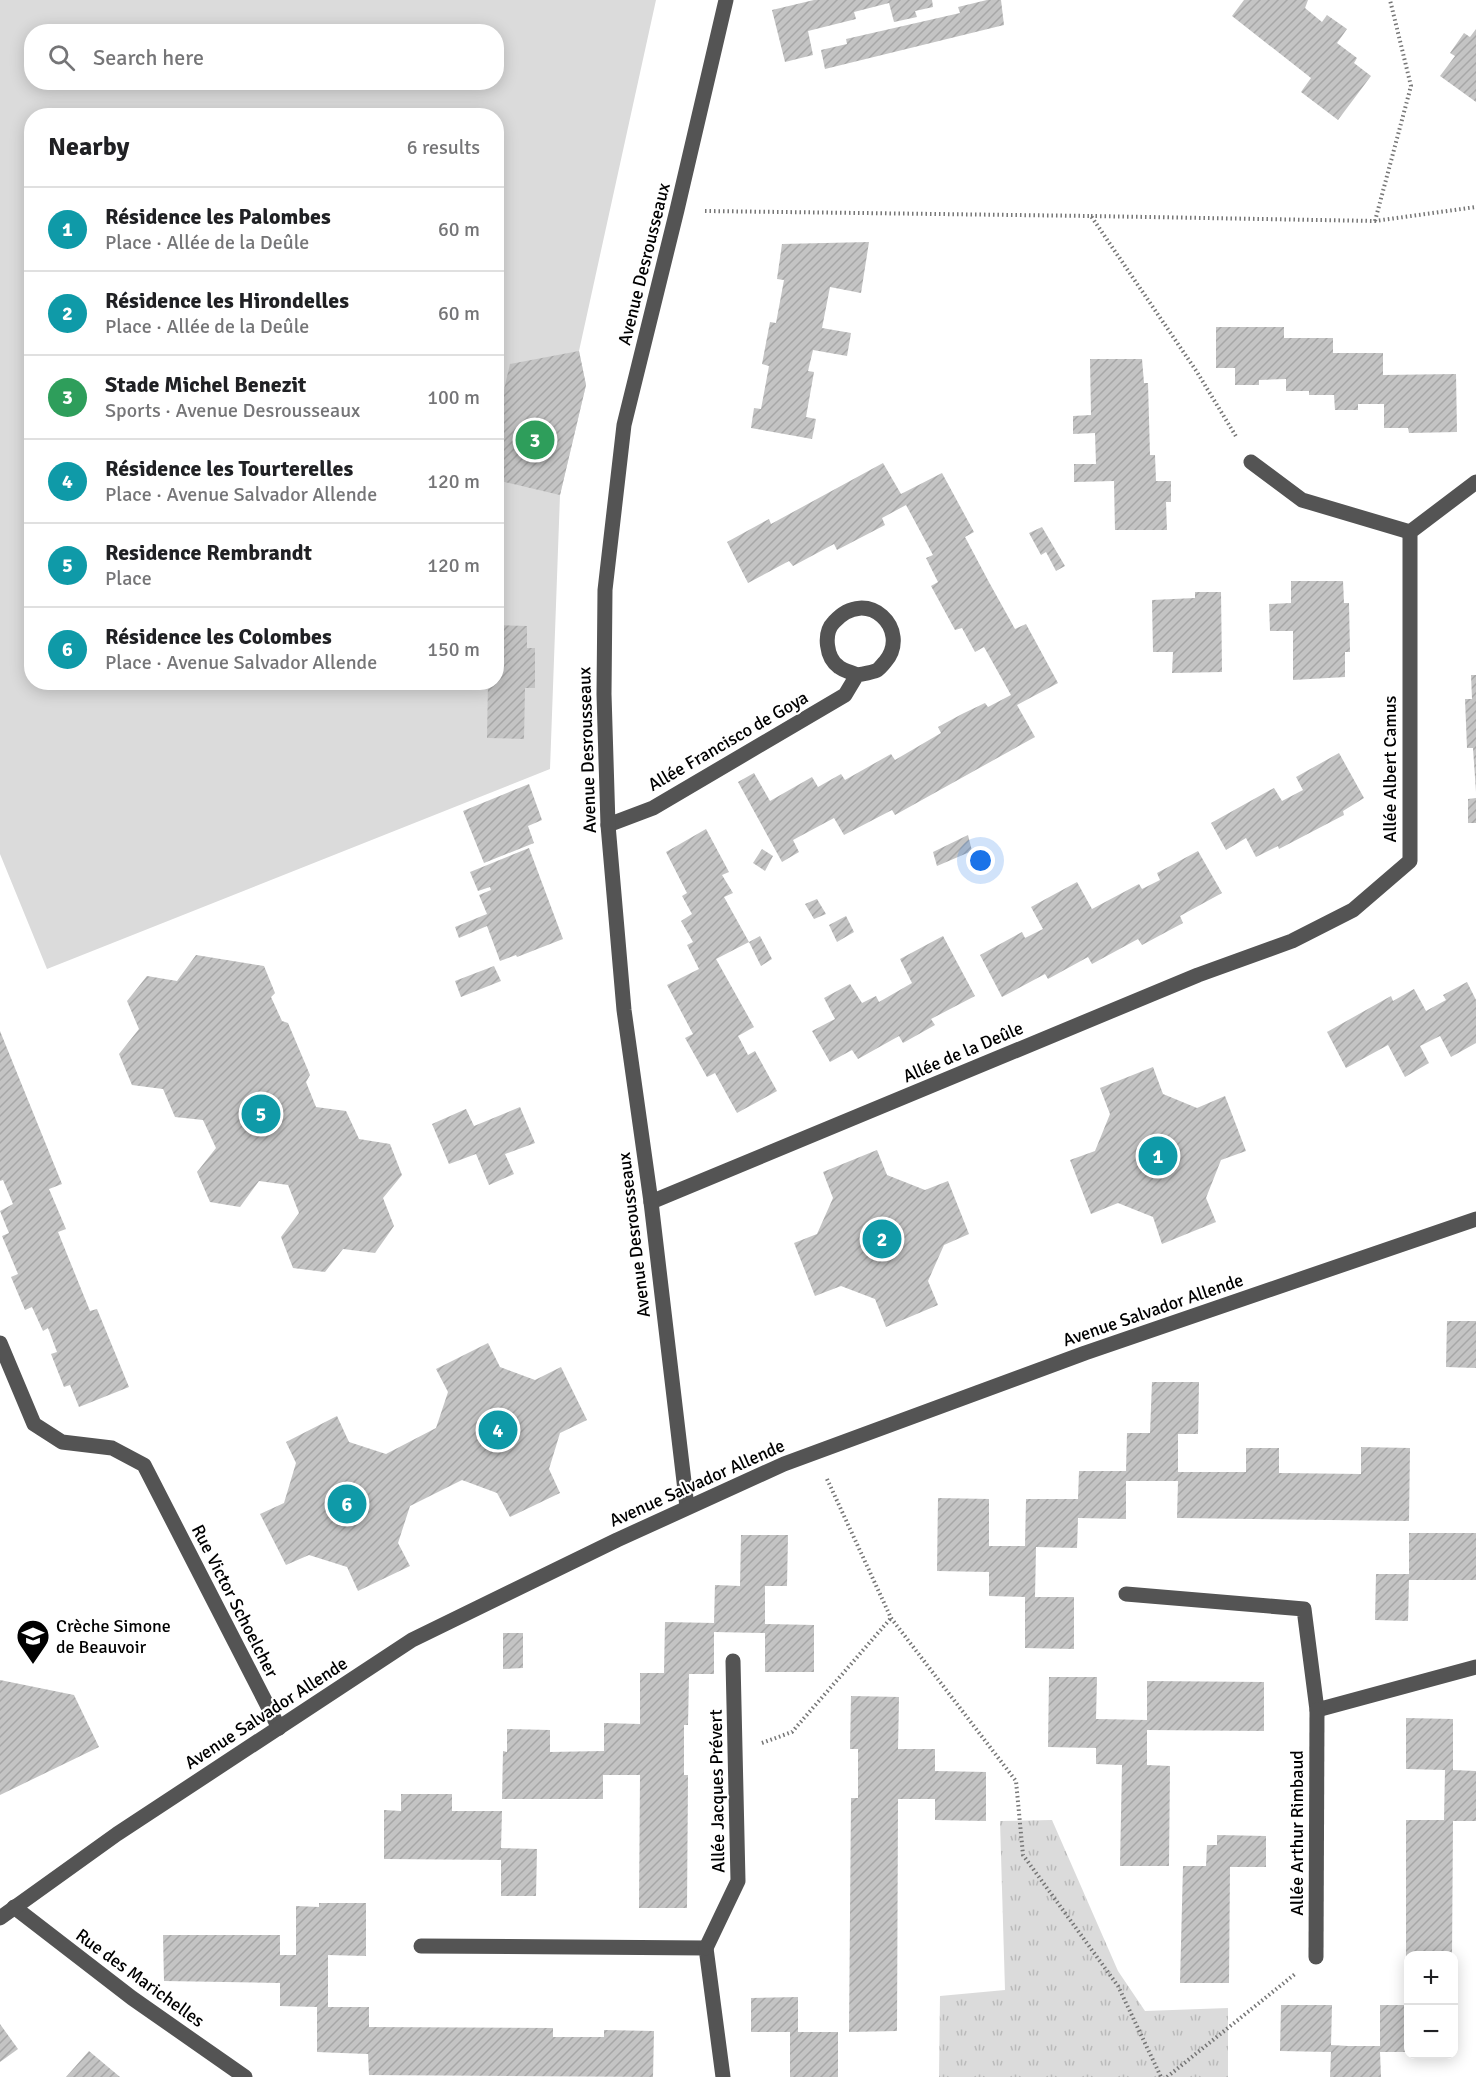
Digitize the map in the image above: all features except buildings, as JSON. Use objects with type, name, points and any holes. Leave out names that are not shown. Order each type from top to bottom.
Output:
[{"type":"street","name":"Avenue Desrousseaux","points":[[687,1507],[651,1203],[624,1010],[608,825],[603,694],[605,590],[624,425],[726,0]]},
{"type":"street","points":[[1251,462],[1302,500],[1410,532],[1476,482]]},
{"type":"street","name":"Allée Albert Camus","points":[[1292,941],[1353,910],[1410,861],[1410,532]]},
{"type":"street","name":"Allée Francisco de Goya","points":[[608,825],[653,808],[845,694],[857,675],[878,671],[891,654],[894,634],[883,615],[864,607],[843,611],[829,627],[827,648],[838,667],[857,675]]},
{"type":"street","name":"Allée de la Deûle","points":[[651,1203],[1198,975],[1292,941]]},
{"type":"street","name":"Avenue Salvador Allende","points":[[0,1918],[117,1834],[412,1640],[687,1507],[784,1464],[1085,1353],[1476,1219]]},
{"type":"street","name":"Rue Victor Schoelcher","points":[[0,1343],[34,1424],[62,1442],[112,1448],[144,1465],[279,1728]]},
{"type":"street","name":"Allée Arthur Rimbaud","points":[[1126,1594],[1304,1609],[1317,1710],[1316,1957]]},
{"type":"street","name":"Allée Jacques Prévert","points":[[706,1948],[738,1881],[733,1661]]},
{"type":"street","points":[[1317,1710],[1476,1666]]},
{"type":"street","name":"Rue des Marichelles","points":[[14,1907],[132,1998],[245,2077]]},
{"type":"street","points":[[421,1946],[706,1948],[723,2077]]},
{"type":"path","points":[[1375,221],[1411,86],[1390,0]]},
{"type":"path","points":[[677,210],[1375,221],[1476,207]]},
{"type":"path","points":[[1091,216],[1197,372],[1251,462]]},
{"type":"path","points":[[784,1464],[827,1478],[891,1618],[1016,1781],[1023,1855],[1118,1986],[1161,2077]]},
{"type":"path","points":[[734,1753],[792,1732],[891,1618]]},
{"type":"path","points":[[1167,2077],[1316,1957]]},
{"type":"green space","points":[[0,0],[656,0],[579,351],[586,385],[560,495],[550,769],[47,969],[0,854]]},
{"type":"green space","points":[[1052,1820],[1118,1971],[1145,2011],[1228,2008],[1228,2077],[939,2077],[940,1996],[1005,1990],[1000,1821]]},
{"type":"place","name":"Stade Michel Benezit","points":[[535,440]]},
{"type":"place","name":"Residence Rembrandt","points":[[261,1114]]},
{"type":"place","name":"Résidence les Palombes","points":[[1158,1156]]},
{"type":"place","name":"Résidence les Hirondelles","points":[[882,1239]]},
{"type":"place","name":"Résidence les Tourterelles","points":[[498,1430]]},
{"type":"place","name":"Résidence les Colombes","points":[[347,1504]]},
{"type":"place","name":"Crèche Simone de Beauvoir","points":[[33,1665]]}]
